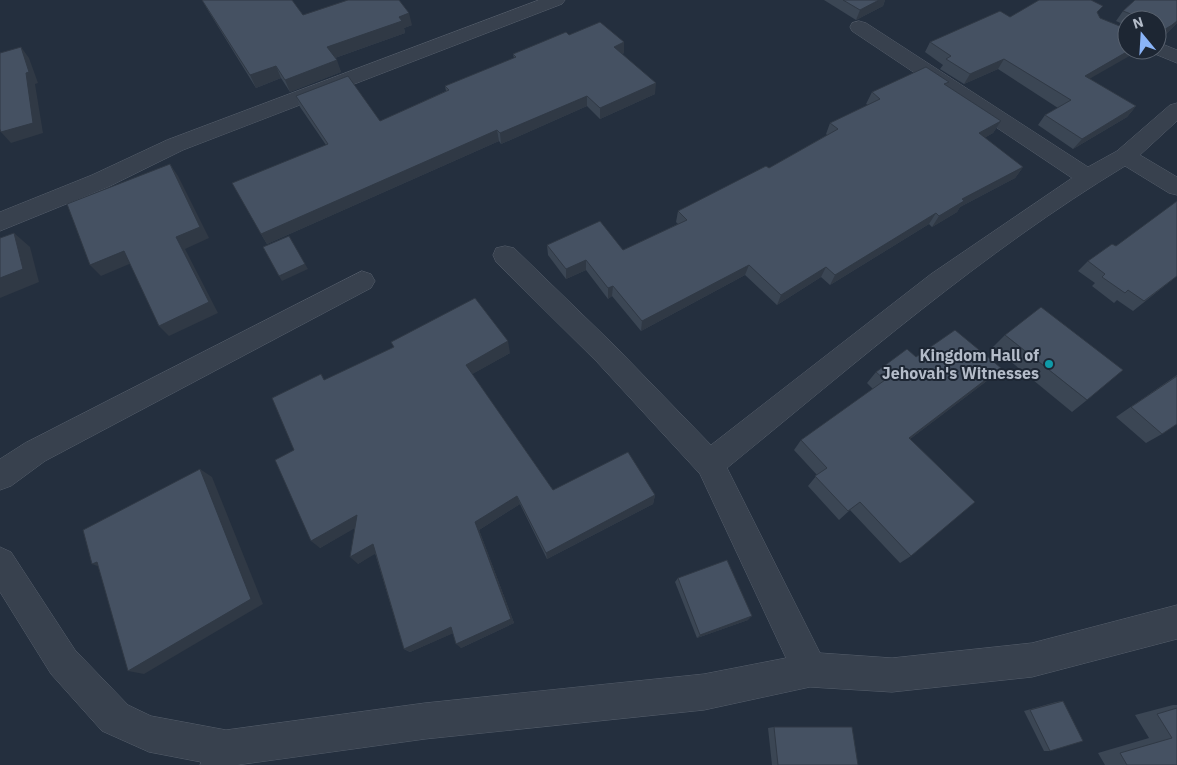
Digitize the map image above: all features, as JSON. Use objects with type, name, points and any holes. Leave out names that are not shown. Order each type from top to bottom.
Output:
[{"type":"street","points":[[0,222],[100,181],[175,145],[556,0]]},
{"type":"street","points":[[859,27],[1088,178]]},
{"type":"street","points":[[710,464],[940,280],[1088,178],[1124,156],[1177,110]]},
{"type":"street","points":[[1124,156],[1177,187]]},
{"type":"street","points":[[505,255],[606,354],[710,464],[810,670]]},
{"type":"street","points":[[0,476],[35,452],[362,281]]},
{"type":"street","points":[[0,563],[63,662],[115,718],[149,734],[222,756],[425,721],[704,692],[810,670],[892,675],[1032,660],[1177,622]]},
{"type":"building","points":[[202,0],[292,0],[303,15],[348,0],[399,0],[409,13],[399,17],[402,21],[327,47],[337,60],[285,80],[276,66],[250,75]]},
{"type":"building","points":[[843,0],[879,0],[860,10]]},
{"type":"building","points":[[1039,0],[1091,0],[1103,6],[1097,12],[1100,18],[1117,25],[1117,58],[1085,76],[1136,106],[1082,139],[1045,115],[1071,100],[1004,59],[970,74],[946,59],[951,56],[930,42],[1000,11],[1010,17]]},
{"type":"building","points":[[1135,0],[1177,0],[1177,21],[1167,28],[1167,10],[1124,10]]},
{"type":"building","points":[[600,22],[624,42],[614,47],[656,83],[600,108],[587,96],[500,133],[497,130],[261,234],[232,183],[328,144],[296,96],[348,76],[380,121],[449,90],[445,86],[516,57],[513,54],[566,32],[569,35]]},
{"type":"building","points":[[21,47],[29,72],[26,73],[33,123],[1,132],[0,53]]},
{"type":"building","points":[[926,67],[949,82],[944,84],[1001,121],[979,133],[1023,167],[962,199],[964,201],[939,216],[936,213],[835,275],[826,267],[781,295],[749,265],[642,321],[613,286],[608,288],[586,260],[566,269],[547,245],[600,221],[623,250],[687,220],[678,211],[766,166],[769,168],[838,129],[830,123],[880,99],[872,92]]},
{"type":"building","points":[[170,164],[200,227],[176,237],[209,302],[159,326],[124,251],[90,265],[67,204]]},
{"type":"building","points":[[1177,201],[1177,276],[1144,301],[1128,290],[1125,293],[1102,277],[1105,274],[1088,261],[1112,244],[1116,246]]},
{"type":"building","points":[[14,233],[23,269],[0,278],[0,238]]},
{"type":"building","points":[[289,236],[305,264],[279,276],[263,247]]},
{"type":"building","points":[[475,298],[508,341],[466,365],[553,490],[628,452],[655,495],[546,553],[517,496],[475,522],[511,619],[456,644],[451,627],[404,649],[373,544],[350,557],[357,515],[311,541],[275,460],[294,450],[272,398],[321,374],[324,380],[394,347],[391,342]]},
{"type":"building","points":[[1041,307],[1123,370],[1087,400],[1005,335]]},
{"type":"building","points":[[955,330],[1001,368],[909,438],[975,502],[911,556],[860,502],[848,511],[815,476],[827,468],[801,440],[885,380],[876,372],[907,349],[916,357]]},
{"type":"building","points":[[1177,376],[1177,424],[1162,434],[1131,407]]},
{"type":"building","points":[[200,469],[251,599],[128,671],[97,562],[92,564],[83,530]]},
{"type":"building","points":[[727,560],[752,616],[700,635],[678,578]]},
{"type":"building","points":[[1063,701],[1083,741],[1050,751],[1030,710]]},
{"type":"building","points":[[1177,708],[1177,765],[1127,765],[1120,753],[1172,738],[1157,714]]},
{"type":"building","points":[[774,727],[852,727],[858,765],[778,765]]},
{"type":"place","name":"Kingdom Hall of Jehovah's Witnesses","points":[[1049,364]]}]
